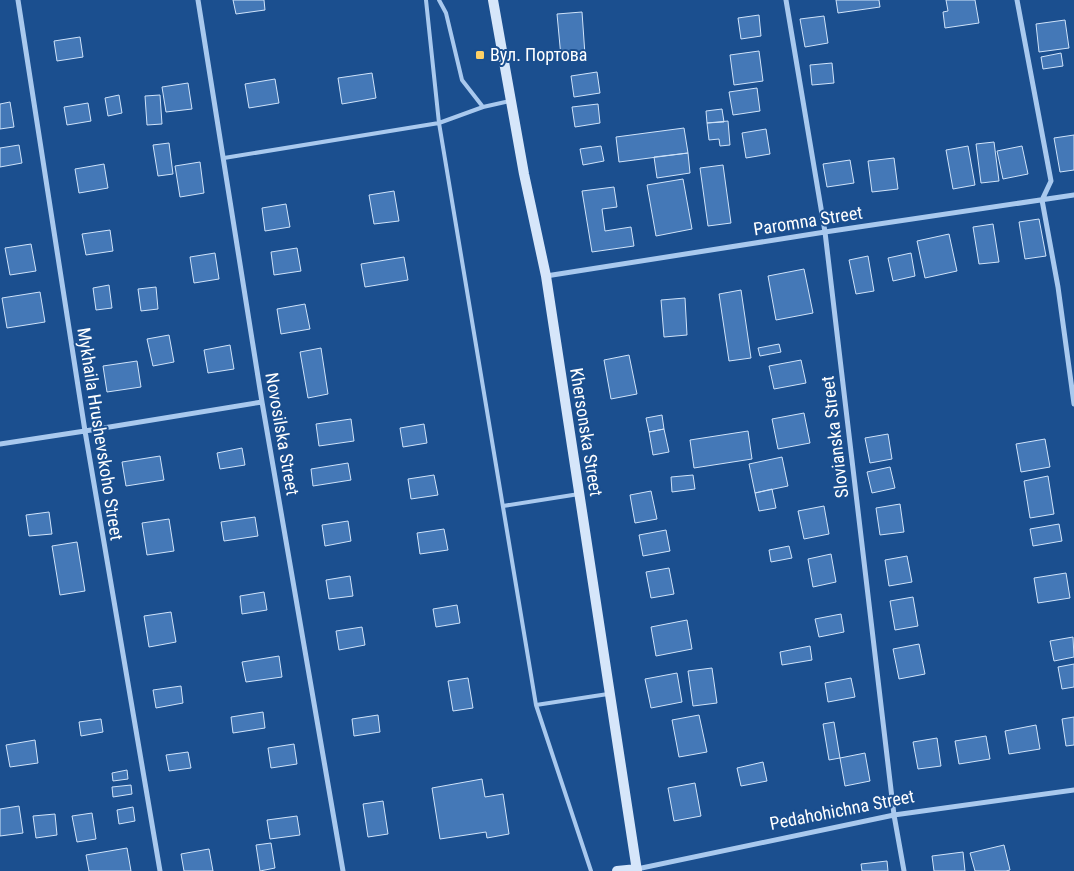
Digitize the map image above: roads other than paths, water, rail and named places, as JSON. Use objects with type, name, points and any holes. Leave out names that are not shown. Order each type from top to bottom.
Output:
[{"type":"main road","name":"Khersonska Street","points":[[493,0],[524,174],[546,276],[637,870]]},
{"type":"main road","name":"Pedahohichna Street","points":[[617,871],[637,870]]},
{"type":"street","name":"Mykhaila Hrushevskoho Street","points":[[18,0],[85,432],[160,871]]},
{"type":"street","name":"Novosilska Street","points":[[198,0],[262,402],[343,871]]},
{"type":"street","name":"Slovianska Street","points":[[786,0],[825,232],[894,815],[904,871]]},
{"type":"street","points":[[1017,0],[1051,181],[1042,200],[1058,287],[1074,404]]},
{"type":"street","name":"Paromna Street","points":[[546,276],[1074,195]]},
{"type":"street","points":[[0,444],[85,432],[262,402]]},
{"type":"street","name":"Pedahohichna Street","points":[[637,870],[894,815],[1074,790]]},
{"type":"lane","points":[[426,0],[439,123],[536,704],[591,871]]},
{"type":"lane","points":[[439,0],[446,13],[462,80],[483,107]]},
{"type":"lane","points":[[224,158],[439,123],[483,107],[511,101]]},
{"type":"lane","points":[[503,506],[579,494]]},
{"type":"lane","points":[[536,704],[610,694]]},
{"type":"place","name":"Вул. Портова","points":[[480,55]]}]
